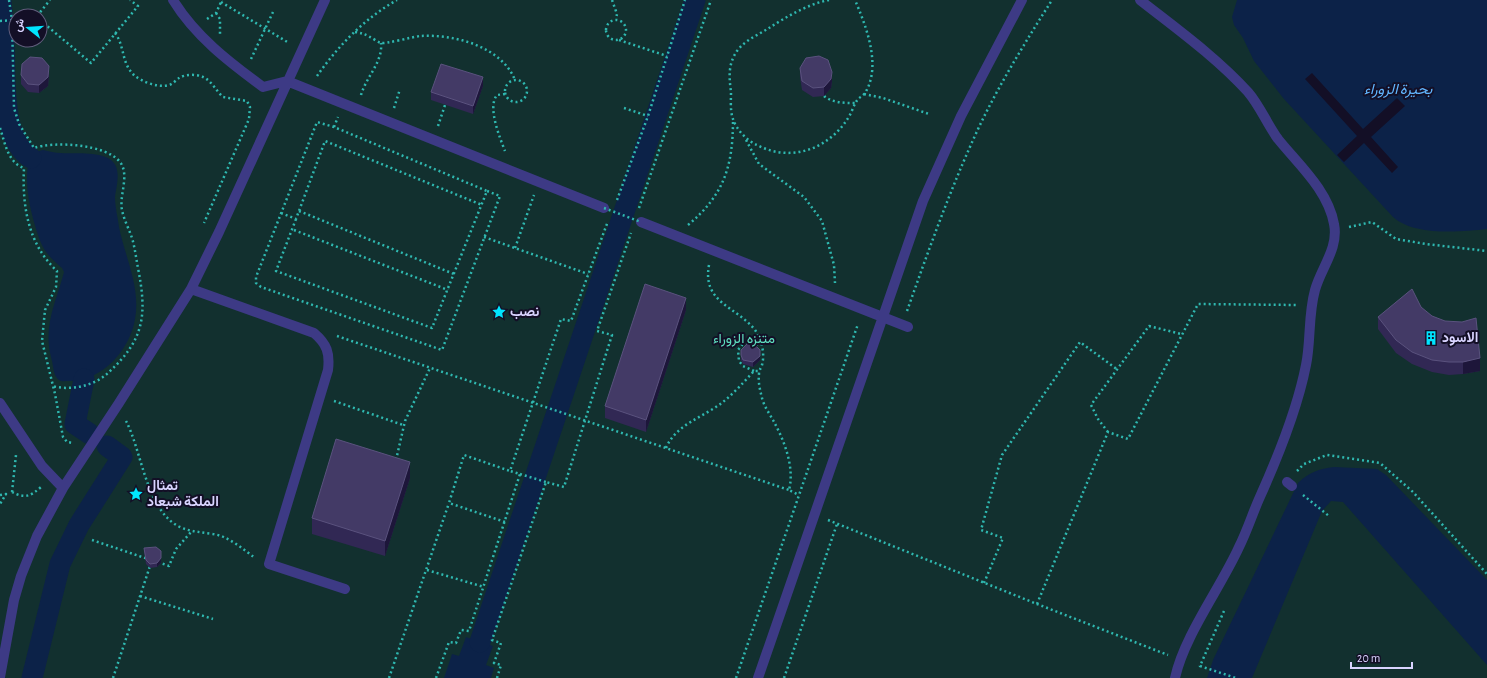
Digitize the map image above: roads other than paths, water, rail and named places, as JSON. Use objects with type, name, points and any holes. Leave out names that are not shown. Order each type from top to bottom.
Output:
[{"type":"street","points":[[173,0],[194,28],[216,50],[263,87],[287,81],[604,208]]},
{"type":"street","points":[[0,677],[8,624],[20,576],[37,536],[63,488],[91,447],[191,289],[219,232],[325,0]]},
{"type":"street","points":[[758,678],[884,318],[923,201],[964,110],[1022,0]]},
{"type":"street","points":[[1140,0],[1212,56],[1249,94],[1277,138],[1297,160],[1325,200],[1334,222],[1336,242],[1320,274],[1312,305],[1306,365],[1292,415],[1279,452],[1240,546],[1218,590],[1199,621],[1175,678]]},
{"type":"street","points":[[638,221],[905,326]]},
{"type":"street","points":[[191,289],[314,333],[323,340],[328,348],[328,370],[269,564],[344,589]]},
{"type":"street","points":[[0,403],[42,466],[63,488]]},
{"type":"water","name":"بحيرة الزوراء","points":[[1237,0],[1487,0],[1487,229],[1451,232],[1425,230],[1402,223],[1393,217],[1284,99],[1254,61],[1243,38],[1234,25],[1232,17]]},
{"type":"water","points":[[43,150],[59,153],[85,153],[102,156],[114,163],[117,170],[118,177],[115,205],[119,227],[134,284],[136,296],[135,319],[127,342],[113,362],[93,376],[82,380],[63,381],[57,378],[54,373],[49,345],[49,324],[64,272],[62,268],[48,255],[42,245],[34,223],[28,193],[27,178],[29,164],[34,155]]},
{"type":"water","points":[[1334,467],[1377,469],[1386,475],[1487,580],[1487,665],[1343,502],[1331,501],[1322,511],[1252,678],[1207,678],[1213,660],[1298,483],[1306,476],[1314,472]]},
{"type":"water","points":[[466,637],[493,646],[486,665],[494,668],[491,678],[444,678],[452,654],[459,656]]},
{"type":"waterway","points":[[1,0],[4,34],[5,90],[9,122],[14,137],[21,149],[31,158]]},
{"type":"waterway","points":[[480,642],[695,0]]},
{"type":"waterway","points":[[84,379],[75,424],[90,434]]},
{"type":"waterway","points":[[32,678],[60,564],[79,525],[122,457],[107,446]]},
{"type":"place","name":"نصب","points":[[499,312]]},
{"type":"place","name":"الاسود","points":[[1431,338]]},
{"type":"place","name":"تمثال الملكة شبعاد","points":[[136,494]]},
{"type":"park label","name":"متنزه الزوراء","points":[[744,339]]}]
